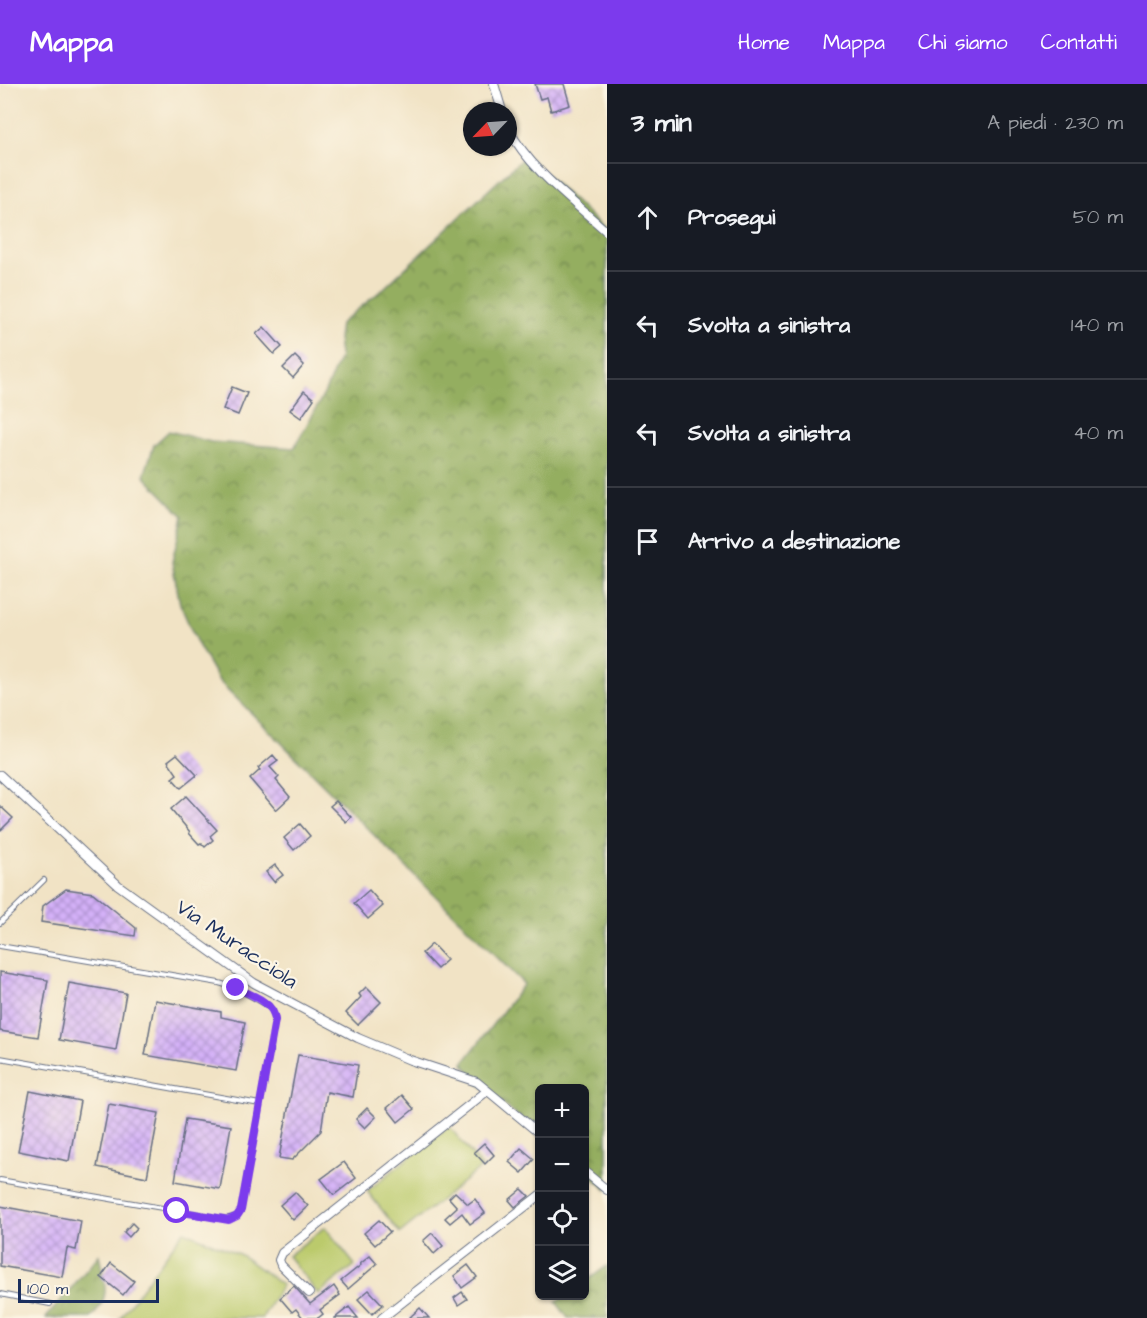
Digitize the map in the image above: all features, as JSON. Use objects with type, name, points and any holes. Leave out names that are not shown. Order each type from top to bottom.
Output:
[{"type":"street","points":[[495,84],[500,102]]},
{"type":"street","points":[[517,142],[526,155],[607,232]]},
{"type":"street","name":"Via Muracciola","points":[[0,775],[118,885],[255,983],[358,1038],[410,1060],[477,1082],[535,1130]]},
{"type":"street","points":[[309,1293],[281,1265],[279,1260],[282,1253],[487,1090]]},
{"type":"street","points":[[589,1174],[607,1190]]},
{"type":"street","points":[[382,1318],[535,1199]]},
{"type":"lane","points":[[0,923],[44,880]]},
{"type":"lane","points":[[0,945],[219,983],[236,988],[266,1004],[273,1011],[275,1020],[241,1210],[232,1219],[0,1180]]},
{"type":"lane","points":[[0,1058],[260,1104]]},
{"type":"lane","points":[[0,1294],[51,1304]]},
{"type":"green space","points":[[526,155],[607,232],[607,1190],[589,1174],[589,1084],[535,1084],[535,1131],[477,1082],[463,1063],[524,984],[219,681],[197,643],[180,604],[172,562],[183,516],[144,476],[154,445],[169,431],[211,442],[294,448],[324,394],[340,357],[338,338],[340,324],[383,289]]},
{"type":"green space","points":[[449,1126],[482,1167],[400,1233],[367,1191]]},
{"type":"green space","points":[[325,1227],[355,1265],[318,1294],[288,1256]]},
{"type":"green space","points":[[184,1231],[241,1255],[282,1285],[262,1318],[120,1318]]},
{"type":"green space","points":[[99,1255],[105,1296],[98,1310],[91,1318],[46,1318]]},
{"type":"green space","points":[[607,1266],[607,1318],[568,1318],[556,1302],[589,1300],[589,1279]]},
{"type":"building","points":[[535,84],[564,84],[570,105],[551,111],[547,97],[540,99]]},
{"type":"building","points":[[264,327],[282,347],[274,354],[256,334]]},
{"type":"building","points":[[295,356],[304,365],[293,378],[283,368]]},
{"type":"building","points":[[232,387],[247,393],[238,415],[223,409]]},
{"type":"building","points":[[304,391],[314,399],[301,418],[290,410]]},
{"type":"building","points":[[177,754],[197,775],[181,788],[172,778],[177,774],[168,761]]},
{"type":"building","points":[[273,755],[278,761],[270,767],[279,777],[276,780],[290,797],[276,810],[250,779],[260,770],[258,768]]},
{"type":"building","points":[[186,796],[217,830],[210,836],[213,840],[205,847],[189,833],[171,809]]},
{"type":"building","points":[[336,801],[351,817],[346,822],[330,806]]},
{"type":"building","points":[[0,806],[13,818],[0,831]]},
{"type":"building","points":[[300,824],[310,836],[294,850],[284,838]]},
{"type":"building","points":[[275,865],[283,875],[274,882],[266,872]]},
{"type":"building","points":[[66,889],[93,893],[136,928],[135,936],[41,922],[43,906]]},
{"type":"building","points":[[369,890],[383,906],[368,919],[354,903]]},
{"type":"building","points":[[432,944],[447,960],[437,969],[422,953]]},
{"type":"building","points":[[0,972],[48,980],[38,1037],[0,1031]]},
{"type":"building","points":[[69,983],[126,993],[116,1050],[59,1040]]},
{"type":"building","points":[[366,987],[381,1002],[358,1025],[346,1013],[361,997],[359,994]]},
{"type":"building","points":[[155,1000],[221,1012],[221,1017],[245,1022],[236,1071],[145,1055]]},
{"type":"building","points":[[298,1055],[358,1065],[353,1097],[327,1092],[321,1131],[292,1160],[279,1158]]},
{"type":"building","points":[[30,1091],[80,1101],[69,1161],[18,1151]]},
{"type":"building","points":[[402,1095],[414,1109],[398,1122],[387,1108]]},
{"type":"building","points":[[109,1104],[159,1113],[147,1177],[97,1167]]},
{"type":"building","points":[[367,1108],[376,1117],[365,1128],[356,1119]]},
{"type":"building","points":[[185,1119],[231,1126],[220,1189],[175,1181]]},
{"type":"building","points":[[484,1143],[494,1155],[485,1164],[474,1152]]},
{"type":"building","points":[[521,1148],[534,1159],[522,1173],[509,1162]]},
{"type":"building","points":[[344,1162],[356,1178],[334,1195],[321,1179]]},
{"type":"building","points":[[522,1189],[529,1196],[515,1207],[509,1200]]},
{"type":"building","points":[[295,1192],[308,1206],[293,1220],[280,1205]]},
{"type":"building","points":[[455,1192],[468,1204],[475,1199],[485,1213],[470,1224],[462,1213],[450,1223],[445,1218],[457,1207],[449,1198]]},
{"type":"building","points":[[0,1206],[81,1221],[76,1250],[67,1248],[62,1277],[0,1266]]},
{"type":"building","points":[[379,1220],[390,1232],[375,1245],[364,1233]]},
{"type":"building","points":[[132,1223],[137,1228],[129,1237],[124,1232]]},
{"type":"building","points":[[432,1233],[443,1246],[434,1254],[423,1241]]},
{"type":"building","points":[[370,1256],[377,1264],[348,1289],[341,1281]]},
{"type":"building","points":[[111,1263],[134,1281],[123,1295],[101,1277]]},
{"type":"building","points":[[468,1265],[477,1277],[462,1288],[454,1276]]},
{"type":"building","points":[[294,1286],[310,1304],[334,1286],[340,1295],[320,1310],[323,1314],[318,1318],[303,1318],[296,1309],[292,1312],[280,1298]]},
{"type":"building","points":[[369,1290],[383,1305],[372,1314],[358,1299]]},
{"type":"building","points":[[462,1292],[467,1299],[458,1305],[454,1298]]},
{"type":"building","points":[[349,1307],[358,1318],[335,1318]]},
{"type":"building","points":[[420,1308],[429,1318],[409,1318]]},
{"type":"route","points":[[177,1211],[229,1220],[237,1216],[241,1210],[275,1015],[272,1008],[236,988]]}]
